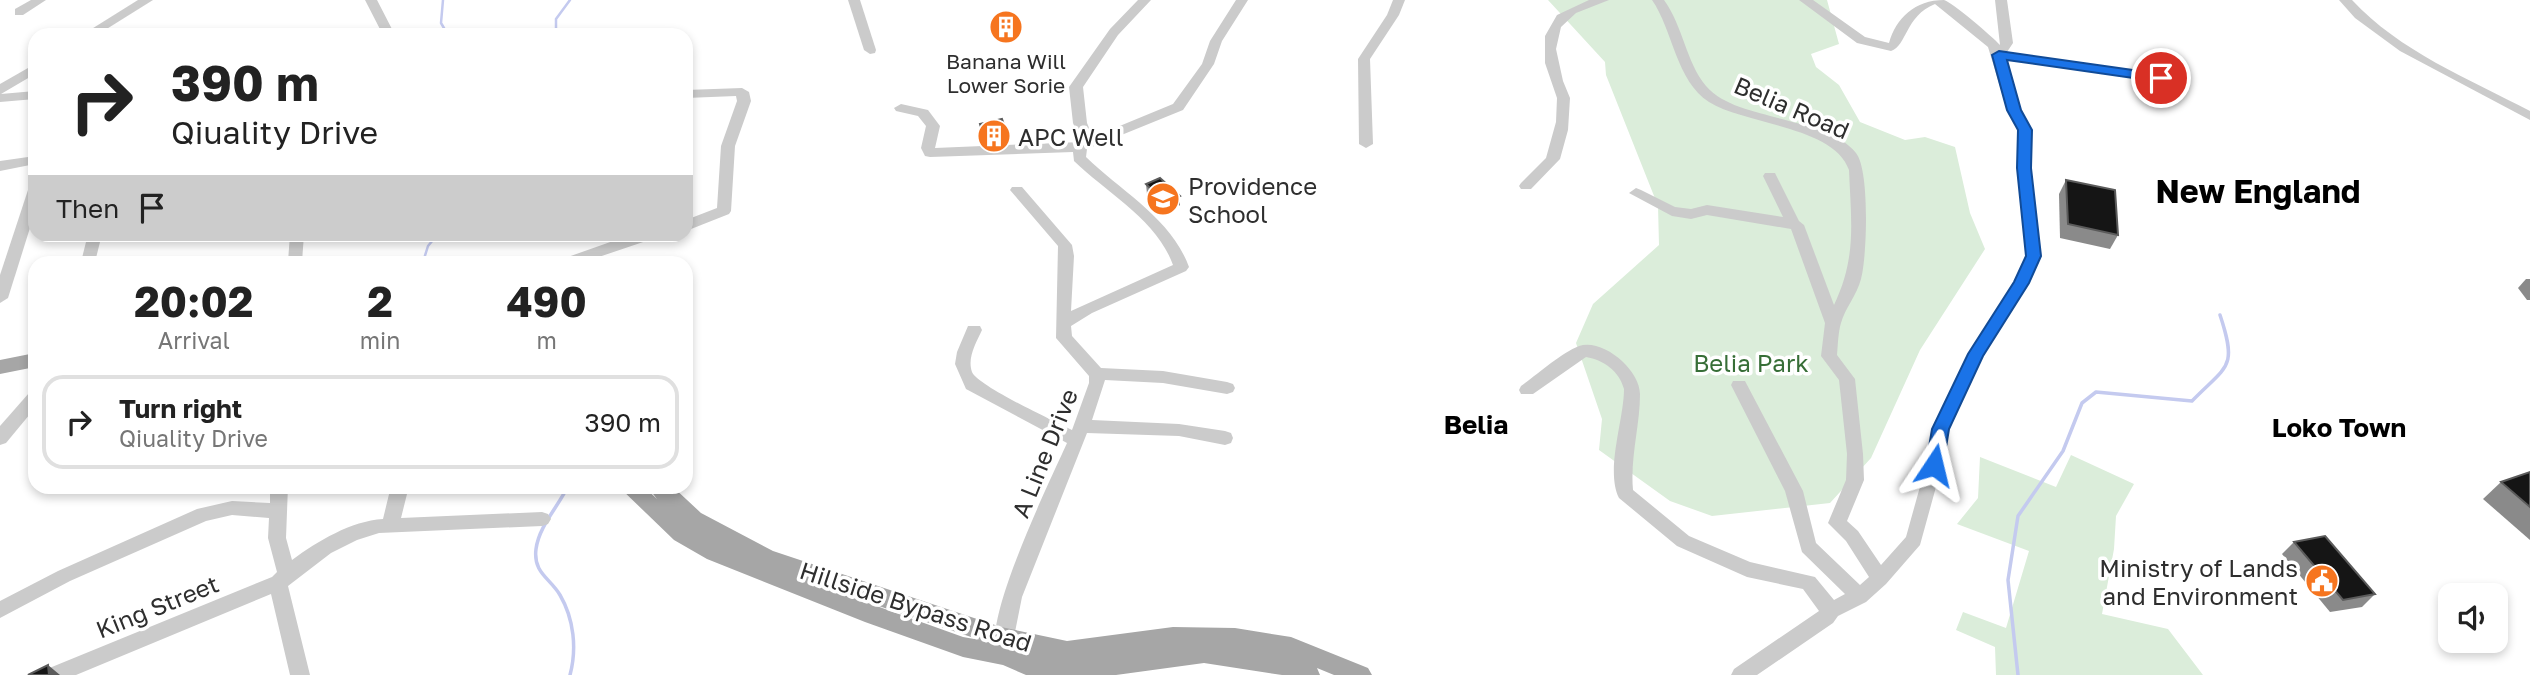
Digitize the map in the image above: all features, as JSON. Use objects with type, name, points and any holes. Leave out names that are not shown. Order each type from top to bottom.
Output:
[{"type":"main road","points":[[0,356],[28,350]]},
{"type":"main road","points":[[0,367],[28,361]]},
{"type":"main road","name":"Hillside Bypass Road","points":[[637,494],[682,534],[715,553],[963,647],[1004,646],[1067,651],[1173,637],[1235,639],[1291,647],[1360,675]]},
{"type":"main road","name":"Hillside Bypass Road","points":[[666,494],[693,519],[765,558],[1004,646],[1030,666],[1063,669],[1215,654],[1276,662],[1308,675]]},
{"type":"street","points":[[19,12],[40,0]]},
{"type":"street","points":[[100,28],[146,0]]},
{"type":"street","points":[[372,0],[386,28]]},
{"type":"street","points":[[854,0],[870,50]]},
{"type":"street","points":[[1063,323],[1087,309],[1181,267],[1179,257],[1153,225],[1079,158],[1085,145],[1076,87],[1114,32],[1144,0]]},
{"type":"street","points":[[901,108],[923,113],[933,126],[928,148],[930,153],[1085,145],[1178,107],[1208,64],[1216,41],[1242,0]]},
{"type":"street","points":[[1366,144],[1364,59],[1393,15],[1399,0]]},
{"type":"street","points":[[1526,186],[1552,160],[1558,141],[1564,99],[1556,80],[1549,34],[1551,27],[1569,13],[1603,0]]},
{"type":"street","name":"Belia Road","points":[[1658,0],[1667,10],[1680,46],[1702,88],[1711,98],[1810,134],[1851,156],[1856,170],[1859,250],[1853,281],[1833,323],[1829,356],[1847,379],[1855,480],[1836,523],[1852,536],[1880,579]]},
{"type":"street","points":[[1741,675],[1826,617],[1830,610],[1859,596],[1880,579],[1914,540],[1939,447],[1940,429],[1976,354],[2021,283],[2034,256],[2024,168],[2025,130],[2014,110],[1997,53],[1983,36],[1936,0],[1918,5],[1910,12],[1895,45],[1891,47],[1861,40],[1805,0]]},
{"type":"street","points":[[1997,53],[2005,48],[2007,43],[2001,0]]},
{"type":"street","points":[[2345,0],[2363,18],[2406,47],[2530,116]]},
{"type":"street","points":[[1997,53],[2161,78]]},
{"type":"street","points":[[0,90],[28,72]]},
{"type":"street","points":[[693,93],[742,92],[744,101],[728,146],[724,211],[693,223]]},
{"type":"street","points":[[0,98],[28,96]]},
{"type":"street","points":[[0,166],[28,161]]},
{"type":"street","points":[[1770,176],[1793,224]]},
{"type":"street","points":[[1017,190],[1065,245],[1063,323]]},
{"type":"street","points":[[1636,193],[1672,211],[1690,214],[1707,210],[1797,225],[1833,323]]},
{"type":"street","points":[[0,298],[28,212]]},
{"type":"street","points":[[588,256],[629,242]]},
{"type":"street","name":"A Line Drive","points":[[1004,646],[1041,524],[1079,433],[1097,374],[1064,338],[1063,323]]},
{"type":"street","points":[[974,330],[960,362],[962,374],[972,385],[1079,433],[1179,430],[1225,438]]},
{"type":"street","points":[[1527,390],[1583,351],[1605,357],[1619,366],[1626,374],[1632,389],[1622,471],[1625,493],[1683,541],[1747,569],[1809,583],[1830,610]]},
{"type":"street","points":[[1097,374],[1163,377],[1227,388]]},
{"type":"street","points":[[1739,385],[1794,491],[1808,547],[1859,596]]},
{"type":"street","points":[[0,438],[28,405]]},
{"type":"street","points":[[279,494],[277,538],[300,675]]},
{"type":"street","points":[[391,524],[398,494]]},
{"type":"street","points":[[0,610],[64,576],[203,514],[232,508],[278,512]]},
{"type":"street","name":"King Street","points":[[54,675],[283,579],[304,558],[366,529],[391,524],[542,519]]},
{"type":"green space","name":"Belia Park","points":[[1548,0],[1827,0],[1839,44],[1811,54],[1816,67],[1839,85],[1860,122],[1905,140],[1925,137],[1955,147],[1970,213],[1985,249],[1920,350],[1871,458],[1830,503],[1712,516],[1670,501],[1599,450],[1602,419],[1576,343],[1593,304],[1659,245],[1658,206],[1606,75],[1605,62]]},
{"type":"green space","points":[[2071,455],[2134,484],[2116,516],[2114,549],[2102,614],[2168,629],[2203,675],[1996,675],[1995,647],[1956,630],[1963,612],[2006,628],[2029,551],[1957,524],[1978,498],[1980,457],[2056,487]]},
{"type":"building","points":[[1002,119],[1006,130],[983,134],[980,124]]},
{"type":"building","points":[[1160,178],[1180,196],[1165,203],[1146,184]]},
{"type":"building","points":[[2066,180],[2115,190],[2118,235],[2068,224]]},
{"type":"building","points":[[2530,472],[2530,507],[2501,482]]},
{"type":"building","points":[[2325,536],[2375,594],[2343,600],[2294,542]]},
{"type":"building","points":[[48,665],[49,675],[28,675]]},
{"type":"waterway","points":[[443,0],[441,23],[444,28]]},
{"type":"waterway","points":[[556,28],[556,19],[570,0]]},
{"type":"waterway","points":[[425,256],[431,242]]},
{"type":"waterway","points":[[2018,675],[2008,580],[2018,516],[2063,451],[2082,403],[2096,392],[2192,401],[2214,380],[2226,365],[2228,356],[2220,315]]},
{"type":"waterway","points":[[563,494],[541,532],[536,557],[543,575],[565,604],[571,624],[574,645],[570,675]]},
{"type":"place","name":"Banana Will Lower Sorie","points":[[1006,27]]},
{"type":"place","name":"APC Well","points":[[994,136]]},
{"type":"place","name":"Providence School","points":[[1163,199]]},
{"type":"place","name":"Ministry of Lands and Environment","points":[[2322,581]]},
{"type":"district","name":"New England","points":[[2258,191]]},
{"type":"district","name":"Belia","points":[[1476,424]]},
{"type":"district","name":"Loko Town","points":[[2339,427]]},
{"type":"route","points":[[1934,465],[1940,429],[1976,354],[2021,283],[2034,256],[2024,168],[2025,130],[2014,110],[1999,55],[2161,78]]}]
